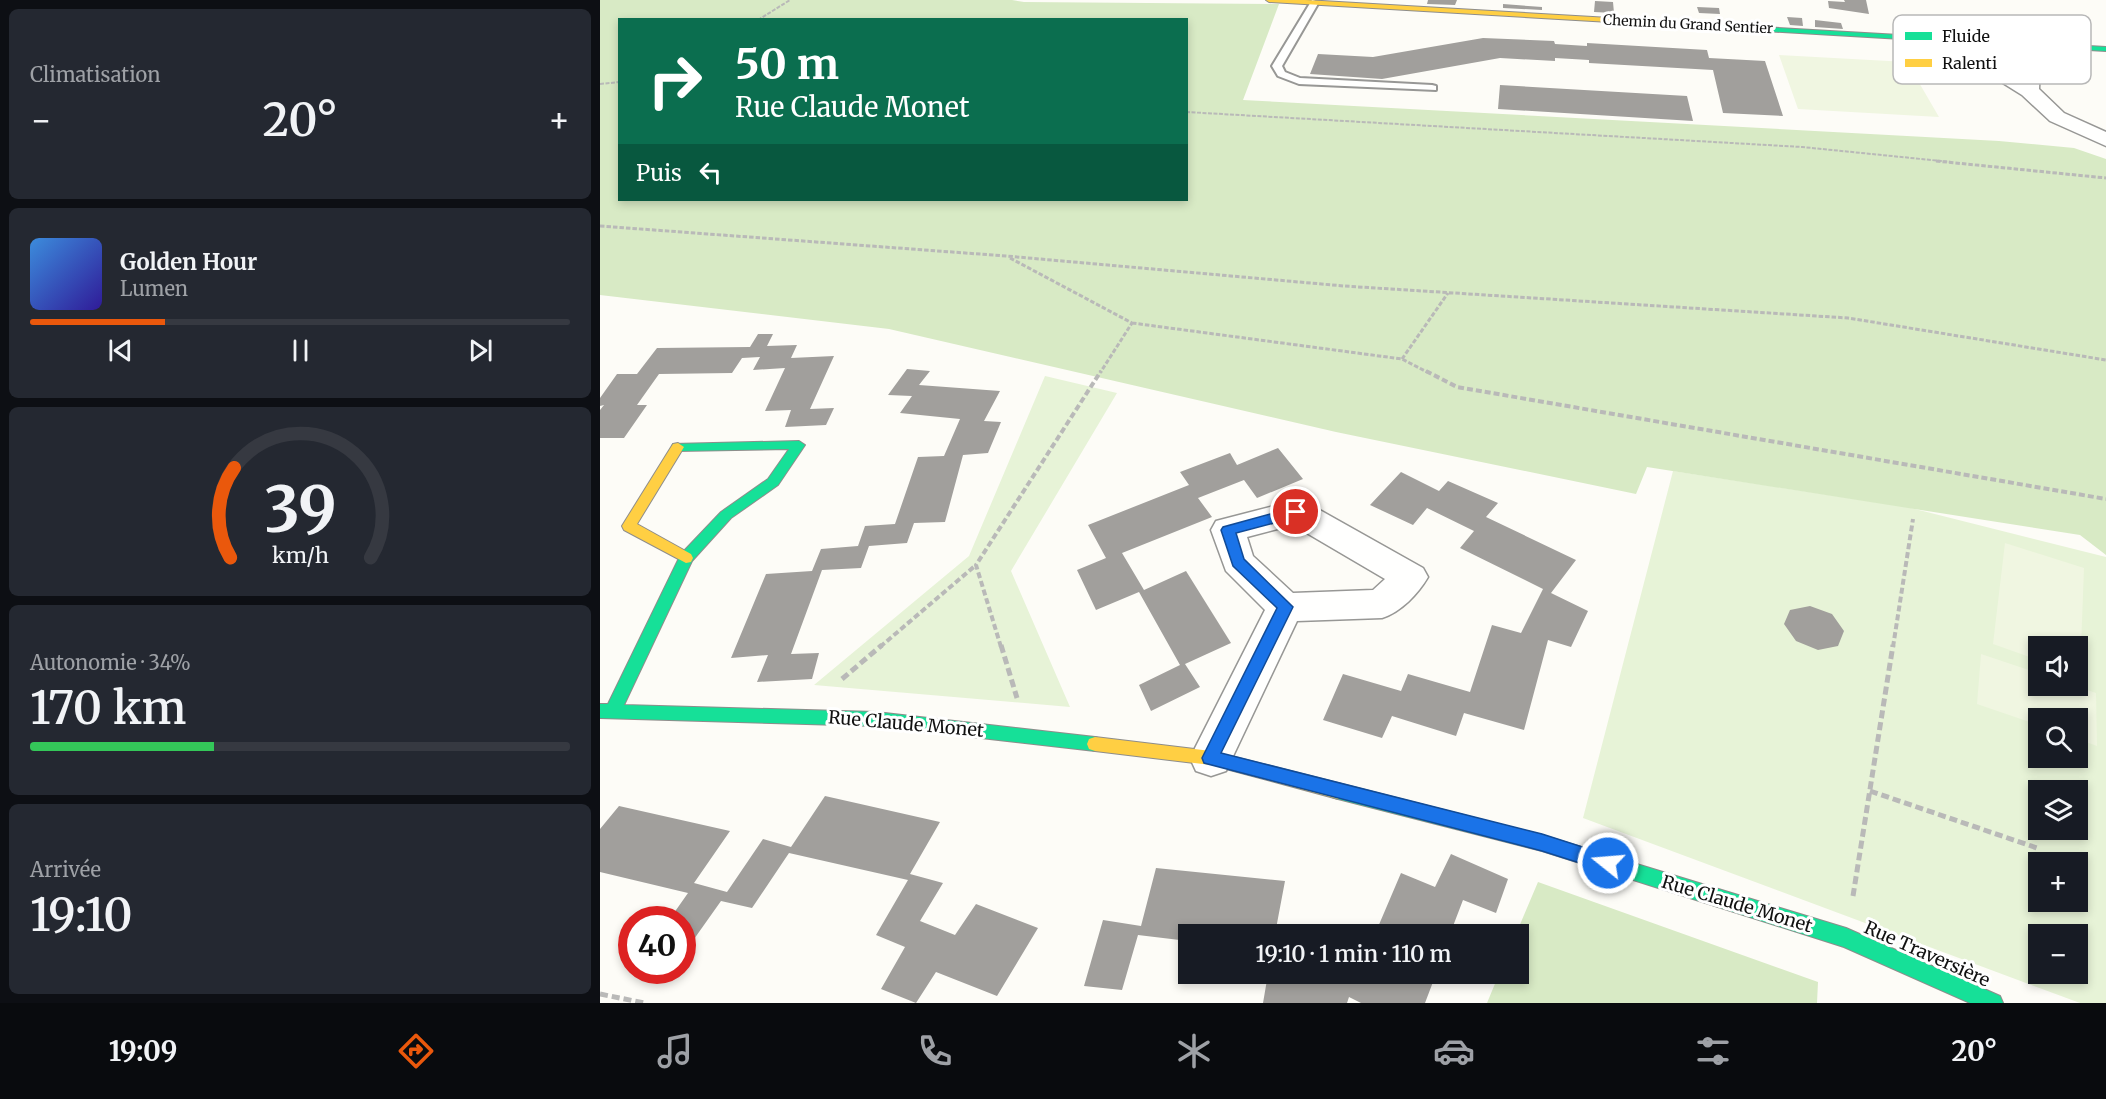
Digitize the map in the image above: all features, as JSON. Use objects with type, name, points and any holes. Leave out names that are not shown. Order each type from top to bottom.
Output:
[{"type":"street","name":"Chemin du Grand Sentier","points":[[1269,0],[1893,37]]},
{"type":"street","points":[[2091,49],[2106,50]]},
{"type":"street","points":[[2020,84],[2057,117],[2106,140]]},
{"type":"street","points":[[2029,84],[2029,91]]},
{"type":"street","points":[[606,710],[687,558],[726,515],[774,482],[799,445],[679,445],[629,526],[687,558]]},
{"type":"street","points":[[1210,758],[1285,607]]},
{"type":"street","name":"Rue Claude Monet","points":[[606,710],[876,719],[1210,758],[1542,843],[1846,938]]},
{"type":"street","name":"Rue Traversière","points":[[1846,938],[1993,1003]]},
{"type":"lane","points":[[1315,2],[1276,66],[1281,74],[1299,81],[1432,88]]},
{"type":"path","points":[[761,18],[790,0]]},
{"type":"path","points":[[600,84],[618,81]]},
{"type":"path","points":[[1188,112],[1802,147],[2106,178]]},
{"type":"path","points":[[600,226],[1006,256],[1344,286],[1848,318],[2106,360]]},
{"type":"path","points":[[1006,256],[1132,323],[1402,359],[1457,387],[2106,499]]},
{"type":"path","points":[[1402,359],[1448,293]]},
{"type":"path","points":[[798,716],[976,565],[1132,323]]},
{"type":"path","points":[[1846,938],[1913,519]]},
{"type":"path","points":[[976,565],[1029,736]]},
{"type":"path","points":[[1870,791],[2040,849]]},
{"type":"path","points":[[600,994],[644,1003]]},
{"type":"green space","points":[[600,0],[1012,0],[1024,2],[1279,4],[1243,100],[1999,141],[2074,148],[2106,159],[2106,555],[2080,535],[1647,467],[1636,494],[1336,432],[889,329],[600,295]]},
{"type":"green space","points":[[1779,55],[1893,61],[1893,84],[1920,84],[1939,117],[1798,109]]},
{"type":"green space","points":[[1045,376],[1117,393],[1011,571],[1070,707],[814,685],[969,556]]},
{"type":"green space","points":[[1673,471],[1907,507],[2106,557],[2106,1003],[2080,1003],[2029,984],[2088,984],[2088,924],[2028,924],[2028,984],[1583,818]]},
{"type":"green space","points":[[2005,543],[2084,568],[2081,636],[2028,636],[2028,656],[1993,644]]},
{"type":"green space","points":[[1981,654],[2028,670],[2028,696],[2088,696],[2088,690],[2096,693],[2097,746],[2088,743],[2088,708],[2028,708],[2028,722],[1977,704]]},
{"type":"green space","points":[[1538,882],[1818,982],[1817,1003],[1487,1003],[1495,984],[1529,984],[1529,924],[1520,924]]},
{"type":"building","points":[[1428,0],[1457,0],[1455,5],[1427,4]]},
{"type":"building","points":[[1844,0],[1866,0],[1869,14],[1829,8],[1828,1],[1845,2]]},
{"type":"building","points":[[1595,1],[1613,2],[1614,13],[1594,12]]},
{"type":"building","points":[[1503,4],[1542,7],[1542,10],[1503,8]]},
{"type":"building","points":[[1697,7],[1719,8],[1720,14],[1699,13]]},
{"type":"building","points":[[1787,17],[1802,18],[1803,26],[1790,25]]},
{"type":"building","points":[[1815,20],[1841,23],[1843,29],[1815,27]]},
{"type":"building","points":[[1483,38],[1554,41],[1555,44],[1587,46],[1587,43],[1707,50],[1709,58],[1765,61],[1783,116],[1723,113],[1713,70],[1589,63],[1589,60],[1555,58],[1555,61],[1500,58],[1382,79],[1310,74],[1318,54],[1373,57]]},
{"type":"building","points":[[1500,85],[1687,96],[1693,121],[1498,109]]},
{"type":"building","points":[[758,334],[773,334],[767,346],[797,345],[791,358],[834,356],[810,409],[834,408],[826,425],[785,427],[791,410],[765,411],[785,368],[753,370],[760,357],[742,358],[732,373],[659,374],[637,405],[647,405],[624,438],[600,438],[600,410],[604,405],[600,406],[600,398],[617,374],[637,374],[657,348],[750,347]]},
{"type":"building","points":[[907,369],[930,371],[919,385],[1000,391],[984,421],[1001,422],[988,453],[963,455],[945,522],[914,523],[907,543],[869,546],[861,568],[822,570],[791,654],[819,653],[812,679],[757,682],[768,655],[731,658],[766,574],[812,571],[821,549],[858,546],[865,526],[895,524],[918,457],[944,456],[960,419],[900,413],[912,396],[888,395]]},
{"type":"building","points":[[1278,448],[1303,479],[1257,498],[1244,480],[1198,498],[1212,517],[1122,553],[1144,590],[1186,571],[1231,643],[1185,664],[1200,687],[1151,711],[1139,685],[1180,665],[1139,592],[1096,610],[1077,570],[1106,558],[1088,525],[1189,485],[1180,472],[1230,453],[1237,465]]},
{"type":"building","points":[[1401,472],[1439,491],[1448,481],[1498,503],[1486,517],[1576,560],[1551,593],[1588,611],[1571,647],[1548,640],[1524,730],[1464,713],[1456,736],[1392,716],[1382,738],[1323,720],[1343,674],[1401,691],[1408,674],[1470,692],[1492,625],[1521,633],[1543,589],[1460,548],[1474,531],[1427,508],[1413,525],[1370,505]]},
{"type":"building","points":[[1810,606],[1832,614],[1844,631],[1838,646],[1818,650],[1796,641],[1784,624],[1790,610]]},
{"type":"building","points":[[825,796],[940,822],[910,874],[943,883],[920,921],[955,935],[976,904],[1038,928],[997,996],[936,972],[916,1003],[881,989],[905,947],[876,935],[908,880],[789,853],[752,908],[721,901],[696,936],[696,906],[679,906],[688,893],[600,872],[600,829],[619,806],[730,831],[694,883],[727,892],[763,839],[791,847]]},
{"type":"building","points":[[1451,854],[1508,879],[1496,913],[1463,900],[1454,924],[1379,924],[1401,873],[1435,887]]},
{"type":"building","points":[[1156,868],[1285,881],[1277,924],[1178,924],[1178,940],[1138,935],[1122,990],[1084,986],[1103,920],[1141,926]]},
{"type":"building","points":[[1266,984],[1432,984],[1425,1003],[1361,1003],[1349,997],[1347,1003],[1263,1003]]},
{"type":"traffic: fast","points":[[1610,20],[1893,37]]},
{"type":"traffic: fast","points":[[2091,48],[2106,49]]},
{"type":"traffic: fast","points":[[613,710],[686,558],[726,515],[773,482],[799,445],[678,447]]},
{"type":"traffic: fast","points":[[600,711],[876,719],[1095,744]]},
{"type":"traffic: fast","points":[[1338,791],[1542,843],[1846,938],[1993,1003]]},
{"type":"traffic: slow","points":[[1269,0],[1610,20]]},
{"type":"traffic: slow","points":[[678,447],[629,526],[686,558]]},
{"type":"traffic: slow","points":[[1095,744],[1211,758],[1338,791]]},
{"type":"route","points":[[1296,512],[1228,530],[1238,562],[1285,607],[1210,758],[1542,843],[1608,863]]}]
